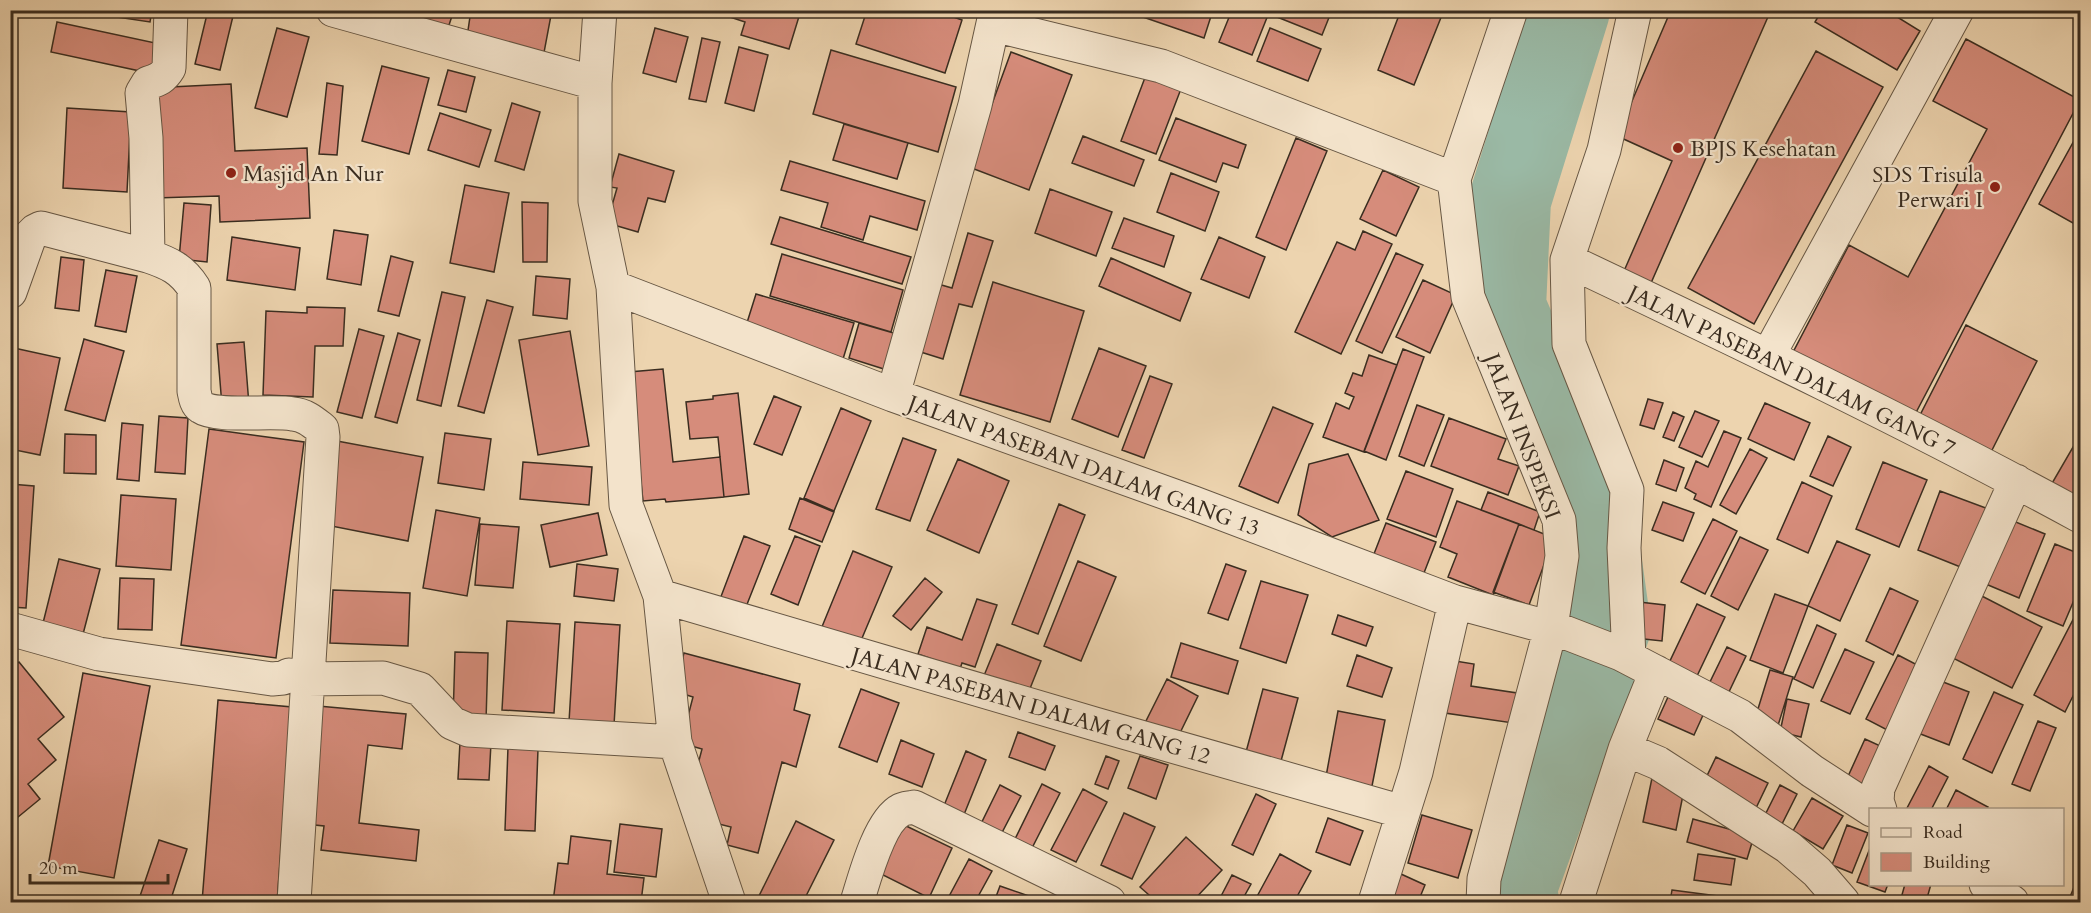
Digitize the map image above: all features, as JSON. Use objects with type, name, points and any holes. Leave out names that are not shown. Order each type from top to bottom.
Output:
[{"type":"street","points":[[148,256],[146,138],[142,89],[148,83],[160,80],[169,68],[171,10]]},
{"type":"street","points":[[333,10],[595,83]]},
{"type":"street","points":[[600,10],[595,83],[595,201],[613,288],[626,505],[660,596],[675,742],[729,903]]},
{"type":"street","name":"JALAN INSPEKSI","points":[[1484,903],[1484,879],[1555,628],[1562,556],[1559,520],[1468,297],[1454,179],[1511,10]]},
{"type":"street","points":[[1576,903],[1625,749],[1635,662],[1624,548],[1627,490],[1569,344],[1567,260],[1604,150],[1635,10]]},
{"type":"street","points":[[1768,356],[1957,10]]},
{"type":"street","points":[[894,395],[975,105],[995,18],[1161,66],[1454,179]]},
{"type":"street","points":[[15,277],[30,236],[41,228],[164,262],[186,275],[194,288],[194,391],[200,407],[214,411],[294,414],[308,418],[322,429],[294,903]]},
{"type":"street","name":"JALAN PASEBAN DALAM GANG 7","points":[[1567,260],[1768,356],[2016,481],[2080,516]]},
{"type":"street","name":"JALAN PASEBAN DALAM GANG 13","points":[[613,288],[894,395],[1194,503],[1455,602],[1555,628],[1635,662],[1740,716],[1812,771],[1869,808]]},
{"type":"street","points":[[1879,808],[1877,801],[1878,788],[2016,481]]},
{"type":"street","name":"JALAN PASEBAN DALAM GANG 12","points":[[660,596],[1403,812]]},
{"type":"street","points":[[1375,903],[1416,772],[1455,602]]},
{"type":"street","points":[[10,629],[99,654],[272,679],[290,675],[308,679],[383,678],[420,689],[452,723],[468,730],[675,742]]},
{"type":"street","points":[[1625,749],[1658,763],[1788,847],[1817,872],[1843,903]]},
{"type":"street","points":[[857,903],[878,840],[893,817],[901,810],[915,807],[1109,903]]},
{"type":"street","points":[[1987,886],[2012,903]]},
{"type":"building","points":[[70,10],[152,10],[150,22]]},
{"type":"building","points":[[208,10],[234,12],[220,70],[195,64]]},
{"type":"building","points":[[417,10],[454,10],[448,28],[415,17]]},
{"type":"building","points":[[471,10],[552,10],[543,58],[466,44]]},
{"type":"building","points":[[709,10],[801,10],[789,49],[741,35],[745,22]]},
{"type":"building","points":[[867,10],[934,10],[962,20],[945,73],[856,44]]},
{"type":"building","points":[[1142,10],[1213,10],[1204,38],[1140,16]]},
{"type":"building","points":[[1232,10],[1270,10],[1252,55],[1219,42]]},
{"type":"building","points":[[1279,10],[1332,10],[1322,35],[1277,17]]},
{"type":"building","points":[[1401,10],[1444,10],[1414,85],[1378,70]]},
{"type":"building","name":"BPJS Kesehatan","points":[[1671,10],[1771,10],[1651,283],[1624,271],[1672,161],[1617,136]]},
{"type":"building","points":[[1822,10],[1886,10],[1920,31],[1897,70],[1815,22]]},
{"type":"building","points":[[57,22],[160,44],[154,74],[51,52]]},
{"type":"building","points":[[277,28],[309,37],[287,117],[255,108]]},
{"type":"building","points":[[655,28],[688,37],[676,82],[643,73]]},
{"type":"building","points":[[1270,28],[1321,49],[1308,81],[1257,61]]},
{"type":"building","points":[[702,38],[720,42],[706,102],[689,99]]},
{"type":"building","name":"SDS Trisula Perwari I","points":[[1966,39],[2080,100],[1911,422],[1790,358],[1849,245],[1908,277],[1987,129],[1933,101]]},
{"type":"building","points":[[739,47],[768,55],[754,111],[725,103]]},
{"type":"building","points":[[831,50],[956,87],[938,152],[813,114]]},
{"type":"building","points":[[1816,51],[1883,87],[1754,324],[1688,288]]},
{"type":"building","points":[[1011,52],[1072,75],[1029,190],[969,167]]},
{"type":"building","points":[[382,66],[429,78],[409,154],[362,141]]},
{"type":"building","points":[[1149,67],[1184,81],[1156,154],[1121,141]]},
{"type":"building","points":[[448,70],[475,77],[466,112],[438,105]]},
{"type":"building","points":[[327,83],[343,86],[337,155],[319,154]]},
{"type":"building","name":"Masjid An Nur","points":[[231,84],[235,151],[307,148],[310,218],[220,222],[219,196],[155,198],[150,88]]},
{"type":"building","points":[[512,103],[540,112],[524,170],[495,161]]},
{"type":"building","points":[[67,108],[131,112],[127,192],[63,188]]},
{"type":"building","points":[[440,113],[491,130],[479,167],[428,150]]},
{"type":"building","points":[[1176,118],[1246,145],[1238,168],[1223,163],[1216,182],[1159,160]]},
{"type":"building","points":[[844,124],[908,143],[897,179],[833,160]]},
{"type":"building","points":[[2080,130],[2080,227],[2039,204]]},
{"type":"building","points":[[1083,136],[1144,160],[1134,186],[1072,163]]},
{"type":"building","points":[[1296,138],[1327,151],[1286,250],[1256,237]]},
{"type":"building","points":[[619,154],[674,171],[665,202],[648,198],[638,232],[607,223],[617,188],[610,187]]},
{"type":"building","points":[[790,161],[925,201],[917,230],[870,216],[863,240],[821,227],[828,203],[781,190]]},
{"type":"building","points":[[1383,170],[1419,187],[1396,236],[1360,219]]},
{"type":"building","points":[[1171,173],[1219,192],[1205,231],[1157,212]]},
{"type":"building","points":[[465,185],[509,193],[494,272],[450,263]]},
{"type":"building","points":[[1050,189],[1112,212],[1096,256],[1035,233]]},
{"type":"building","points":[[522,202],[548,203],[547,262],[523,262]]},
{"type":"building","points":[[184,203],[211,205],[207,262],[179,259]]},
{"type":"building","points":[[780,217],[911,257],[902,284],[771,244]]},
{"type":"building","points":[[1124,218],[1174,236],[1164,267],[1112,248]]},
{"type":"building","points":[[334,230],[368,235],[361,285],[327,279]]},
{"type":"building","points":[[1363,231],[1392,244],[1341,354],[1295,332],[1337,242],[1355,250]]},
{"type":"building","points":[[968,233],[993,241],[972,307],[959,304],[943,359],[911,349],[931,282],[952,288]]},
{"type":"building","points":[[232,237],[300,248],[295,290],[227,280]]},
{"type":"building","points":[[1219,237],[1265,257],[1249,298],[1201,279]]},
{"type":"building","points":[[1396,253],[1423,265],[1382,353],[1356,341]]},
{"type":"building","points":[[782,254],[903,290],[891,332],[770,296]]},
{"type":"building","points":[[391,256],[413,262],[399,316],[378,311]]},
{"type":"building","points":[[61,257],[84,260],[79,311],[55,308]]},
{"type":"building","points":[[1111,258],[1191,293],[1180,321],[1099,286]]},
{"type":"building","points":[[106,270],[137,276],[126,332],[95,326]]},
{"type":"building","points":[[536,276],[570,279],[567,319],[533,315]]},
{"type":"building","points":[[1423,280],[1456,295],[1430,353],[1396,337]]},
{"type":"building","points":[[993,282],[1084,311],[1050,422],[960,395]]},
{"type":"building","points":[[442,292],[465,297],[441,406],[417,400]]},
{"type":"building","points":[[756,294],[854,323],[843,359],[745,329]]},
{"type":"building","points":[[487,300],[513,307],[484,413],[458,406]]},
{"type":"building","points":[[307,307],[345,308],[343,346],[315,346],[313,397],[263,395],[266,311],[307,313]]},
{"type":"building","points":[[859,323],[897,334],[887,370],[849,358]]},
{"type":"building","points":[[1966,325],[2037,361],[1987,460],[1916,423]]},
{"type":"building","points":[[359,329],[384,336],[362,418],[337,412]]},
{"type":"building","points":[[570,331],[589,446],[538,455],[519,340]]},
{"type":"building","points":[[398,333],[420,340],[397,423],[375,417]]},
{"type":"building","points":[[84,339],[124,351],[105,421],[65,410]]},
{"type":"building","points":[[244,342],[249,405],[222,406],[217,344]]},
{"type":"building","points":[[14,348],[60,358],[40,455],[10,449],[10,367]]},
{"type":"building","points":[[1099,348],[1146,366],[1118,437],[1072,419]]},
{"type":"building","points":[[1403,349],[1424,357],[1386,460],[1364,451]]},
{"type":"building","points":[[1369,355],[1397,365],[1364,452],[1323,437],[1336,403],[1349,409],[1354,397],[1345,393],[1353,373],[1362,376]]},
{"type":"building","points":[[663,369],[673,462],[720,457],[724,497],[666,502],[665,499],[643,501],[629,372]]},
{"type":"building","points":[[1150,376],[1172,384],[1144,458],[1122,450]]},
{"type":"building","points":[[738,393],[749,494],[724,497],[718,437],[690,439],[686,402]]},
{"type":"building","points":[[774,396],[801,407],[782,455],[754,444]]},
{"type":"building","points":[[1648,399],[1663,403],[1654,429],[1640,425]]},
{"type":"building","points":[[1765,403],[1810,423],[1794,460],[1748,439]]},
{"type":"building","points":[[1417,405],[1444,415],[1424,466],[1399,456]]},
{"type":"building","points":[[1273,407],[1313,424],[1278,503],[1239,486]]},
{"type":"building","points":[[841,408],[871,421],[834,511],[804,498]]},
{"type":"building","points":[[1695,411],[1719,421],[1702,457],[1679,447]]},
{"type":"building","points":[[1673,412],[1684,417],[1674,441],[1663,437]]},
{"type":"building","points":[[159,416],[188,418],[185,474],[155,472]]},
{"type":"building","points":[[1449,418],[1506,439],[1498,459],[1519,466],[1508,495],[1431,466]]},
{"type":"building","points":[[122,423],[143,425],[139,481],[117,479]]},
{"type":"building","points":[[209,429],[304,442],[276,658],[181,645]]},
{"type":"building","points":[[1724,431],[1741,438],[1711,507],[1694,499],[1696,494],[1685,488],[1696,461],[1708,467]]},
{"type":"building","points":[[445,433],[491,439],[484,490],[438,483]]},
{"type":"building","points":[[65,434],[96,435],[96,474],[64,473]]},
{"type":"building","points":[[2080,435],[2080,503],[2051,485]]},
{"type":"building","points":[[1828,436],[1851,447],[1833,486],[1810,476]]},
{"type":"building","points":[[903,438],[936,450],[910,521],[876,509]]},
{"type":"building","points":[[337,441],[423,457],[408,541],[321,524]]},
{"type":"building","points":[[1750,449],[1767,458],[1736,514],[1720,505]]},
{"type":"building","points":[[1348,454],[1379,520],[1332,537],[1298,515],[1309,464]]},
{"type":"building","points":[[958,459],[1009,481],[979,553],[927,530]]},
{"type":"building","points":[[1664,460],[1684,468],[1676,491],[1656,484]]},
{"type":"building","points":[[523,462],[592,467],[589,505],[520,499]]},
{"type":"building","points":[[1883,462],[1927,480],[1899,547],[1856,529]]},
{"type":"building","points":[[1406,471],[1453,489],[1436,537],[1387,519]]},
{"type":"building","points":[[1802,482],[1832,496],[1808,553],[1777,539]]},
{"type":"building","points":[[10,484],[34,486],[26,608],[10,607]]},
{"type":"building","points":[[1940,491],[1991,510],[1968,570],[1918,550]]},
{"type":"building","points":[[1488,492],[1540,512],[1534,530],[1481,510]]},
{"type":"building","points":[[121,495],[176,499],[171,570],[116,566]]},
{"type":"building","points":[[800,498],[834,512],[822,542],[789,529]]},
{"type":"building","points":[[1457,501],[1519,524],[1493,595],[1448,577],[1457,554],[1440,547]]},
{"type":"building","points":[[1663,502],[1694,513],[1683,541],[1652,530]]},
{"type":"building","points":[[1059,504],[1085,515],[1038,634],[1012,624]]},
{"type":"building","points":[[436,510],[480,518],[467,596],[423,588]]},
{"type":"building","points":[[598,513],[607,555],[550,567],[541,525]]},
{"type":"building","points":[[2006,518],[2045,534],[2019,598],[1981,582]]},
{"type":"building","points":[[1713,519],[1737,531],[1705,594],[1681,582]]},
{"type":"building","points":[[1386,523],[1436,542],[1422,578],[1372,559]]},
{"type":"building","points":[[480,524],[519,527],[513,588],[475,585]]},
{"type":"building","points":[[1519,524],[1554,538],[1529,605],[1493,592]]},
{"type":"building","points":[[744,536],[770,546],[742,617],[717,607]]},
{"type":"building","points":[[795,536],[820,546],[798,605],[771,594]]},
{"type":"building","points":[[1740,537],[1768,550],[1738,610],[1711,596]]},
{"type":"building","points":[[1837,541],[1870,555],[1840,621],[1808,606]]},
{"type":"building","points":[[2055,544],[2080,554],[2080,586],[2063,626],[2027,611]]},
{"type":"building","points":[[853,551],[892,567],[857,650],[819,634]]},
{"type":"building","points":[[59,559],[100,569],[82,638],[42,627]]},
{"type":"building","points":[[1078,561],[1116,577],[1081,661],[1044,646]]},
{"type":"building","points":[[577,564],[618,569],[614,601],[574,596]]},
{"type":"building","points":[[1226,564],[1246,571],[1228,620],[1208,613]]},
{"type":"building","points":[[120,578],[154,579],[152,630],[118,629]]},
{"type":"building","points":[[925,578],[942,592],[911,630],[893,616]]},
{"type":"building","points":[[1261,581],[1308,595],[1286,663],[1240,648]]},
{"type":"building","points":[[1890,588],[1918,601],[1893,655],[1866,641]]},
{"type":"building","points":[[333,590],[410,593],[408,646],[330,643]]},
{"type":"building","points":[[1974,592],[2042,627],[2012,688],[1943,653]]},
{"type":"building","points":[[1775,594],[1808,606],[1783,673],[1750,660]]},
{"type":"building","points":[[977,599],[997,605],[975,667],[962,663],[960,669],[918,654],[927,627],[962,640]]},
{"type":"building","points":[[1639,602],[1665,605],[1662,641],[1635,638]]},
{"type":"building","points":[[1697,604],[1725,617],[1697,676],[1669,663]]},
{"type":"building","points":[[2076,614],[2080,617],[2080,682],[2065,712],[2034,695]]},
{"type":"building","points":[[1338,615],[1373,627],[1366,646],[1332,634]]},
{"type":"building","points":[[507,621],[560,624],[554,713],[502,710]]},
{"type":"building","points":[[575,622],[620,625],[614,725],[569,722]]},
{"type":"building","points":[[1817,625],[1836,634],[1813,688],[1794,679]]},
{"type":"building","points":[[1181,643],[1238,661],[1228,694],[1171,677]]},
{"type":"building","points":[[997,644],[1041,661],[1027,696],[983,678]]},
{"type":"building","points":[[1727,647],[1746,656],[1727,696],[1708,686]]},
{"type":"building","points":[[1845,649],[1874,662],[1850,714],[1821,701]]},
{"type":"building","points":[[455,652],[488,653],[486,721],[453,720]]},
{"type":"building","points":[[684,653],[800,684],[794,710],[810,715],[796,767],[782,762],[758,853],[727,845],[731,827],[703,820],[710,793],[692,787],[702,749],[681,743],[693,697],[674,691]]},
{"type":"building","points":[[1357,655],[1392,668],[1382,697],[1347,686]]},
{"type":"building","points":[[1898,655],[1925,669],[1893,733],[1866,719]]},
{"type":"building","points":[[1449,660],[1474,664],[1471,686],[1517,693],[1513,723],[1445,713]]},
{"type":"building","points":[[19,662],[64,717],[38,739],[56,760],[28,784],[40,799],[12,822],[10,819],[10,669]]},
{"type":"building","points":[[1770,670],[1793,677],[1776,732],[1753,725]]},
{"type":"building","points":[[83,673],[150,686],[114,878],[48,866]]},
{"type":"building","points":[[1167,679],[1198,696],[1177,739],[1145,723]]},
{"type":"building","points":[[1938,680],[1969,692],[1949,745],[1918,733]]},
{"type":"building","points":[[1673,686],[1709,702],[1694,735],[1658,719]]},
{"type":"building","points":[[861,689],[899,703],[877,762],[839,747]]},
{"type":"building","points":[[1263,689],[1298,698],[1281,761],[1246,752]]},
{"type":"building","points":[[1994,692],[2023,705],[1992,773],[1963,759]]},
{"type":"building","points":[[1787,699],[1809,704],[1801,737],[1780,732]]},
{"type":"building","points":[[218,700],[292,707],[277,902],[202,902]]},
{"type":"building","points":[[318,706],[406,714],[402,749],[368,745],[359,823],[419,830],[416,861],[321,850],[324,826],[305,824]]},
{"type":"building","points":[[1338,711],[1385,720],[1371,791],[1325,782]]},
{"type":"building","points":[[2038,721],[2056,728],[2030,791],[2012,784]]},
{"type":"building","points":[[1018,732],[1055,746],[1045,770],[1009,757]]},
{"type":"building","points":[[1865,739],[1887,749],[1867,793],[1845,783]]},
{"type":"building","points":[[901,740],[934,754],[922,787],[889,774]]},
{"type":"building","points":[[460,742],[491,743],[489,780],[458,779]]},
{"type":"building","points":[[508,747],[538,749],[535,831],[505,830]]},
{"type":"building","points":[[966,751],[986,760],[959,827],[939,818]]},
{"type":"building","points":[[1106,756],[1119,761],[1108,789],[1095,784]]},
{"type":"building","points":[[1140,756],[1168,765],[1156,799],[1128,788]]},
{"type":"building","points":[[1716,757],[1768,783],[1756,808],[1704,782]]},
{"type":"building","points":[[1929,766],[1948,777],[1932,808],[1907,808]]},
{"type":"building","points":[[1652,778],[1685,785],[1676,830],[1643,822]]},
{"type":"building","points":[[1042,784],[1060,793],[1032,848],[1015,839]]},
{"type":"building","points":[[1000,785],[1021,796],[996,844],[976,834]]},
{"type":"building","points":[[1780,785],[1797,794],[1781,826],[1764,817]]},
{"type":"building","points":[[1083,789],[1107,802],[1076,862],[1051,850]]},
{"type":"building","points":[[1956,790],[1988,807],[1987,808],[1947,808]]},
{"type":"building","points":[[1256,794],[1276,804],[1253,855],[1232,845]]},
{"type":"building","points":[[1812,798],[1843,816],[1823,849],[1793,831]]},
{"type":"building","points":[[1124,813],[1155,827],[1132,879],[1101,865]]},
{"type":"building","points":[[1422,815],[1472,830],[1458,878],[1408,863]]},
{"type":"building","points":[[1328,818],[1363,831],[1350,865],[1316,852]]},
{"type":"building","points":[[1693,819],[1754,836],[1747,859],[1687,842]]},
{"type":"building","points":[[796,821],[834,840],[803,902],[756,902]]},
{"type":"building","points":[[900,823],[952,848],[929,898],[877,872]]},
{"type":"building","points":[[620,824],[662,829],[656,877],[614,872]]},
{"type":"building","points":[[1847,825],[1868,833],[1852,873],[1832,865]]},
{"type":"building","points":[[571,836],[611,841],[607,874],[644,878],[641,902],[553,902],[558,863],[568,864]]},
{"type":"building","points":[[1186,837],[1222,870],[1192,902],[1157,902],[1140,887]]},
{"type":"building","points":[[159,840],[187,849],[170,902],[138,902]]},
{"type":"building","points":[[1869,851],[1869,886],[1887,886],[1885,892],[1857,882]]},
{"type":"building","points":[[1280,854],[1311,871],[1294,902],[1254,902]]},
{"type":"building","points":[[1698,854],[1735,859],[1731,885],[1694,880]]},
{"type":"building","points":[[969,859],[992,871],[975,902],[946,902]]},
{"type":"building","points":[[1390,869],[1425,885],[1418,902],[1390,902]]},
{"type":"building","points":[[2080,872],[2080,902],[2068,902]]},
{"type":"building","points":[[1232,875],[1251,884],[1241,902],[1218,902]]},
{"type":"building","points":[[1000,886],[1046,902],[994,902]]},
{"type":"building","points":[[1904,886],[1930,886],[1926,902],[1900,902]]},
{"type":"building","points":[[1672,890],[1725,897],[1724,902],[1670,902]]},
{"type":"building","points":[[1753,898],[1770,902],[1751,902]]},
{"type":"building","points":[[311,900],[364,902],[311,902]]},
{"type":"waterway","points":[[1518,902],[1516,887],[1610,627],[1595,520],[1505,307],[1510,200],[1569,10]]},
{"type":"place","name":"BPJS Kesehatan","points":[[1678,148]]},
{"type":"place","name":"Masjid An Nur","points":[[231,173]]},
{"type":"place","name":"SDS Trisula Perwari I","points":[[1995,187]]}]
